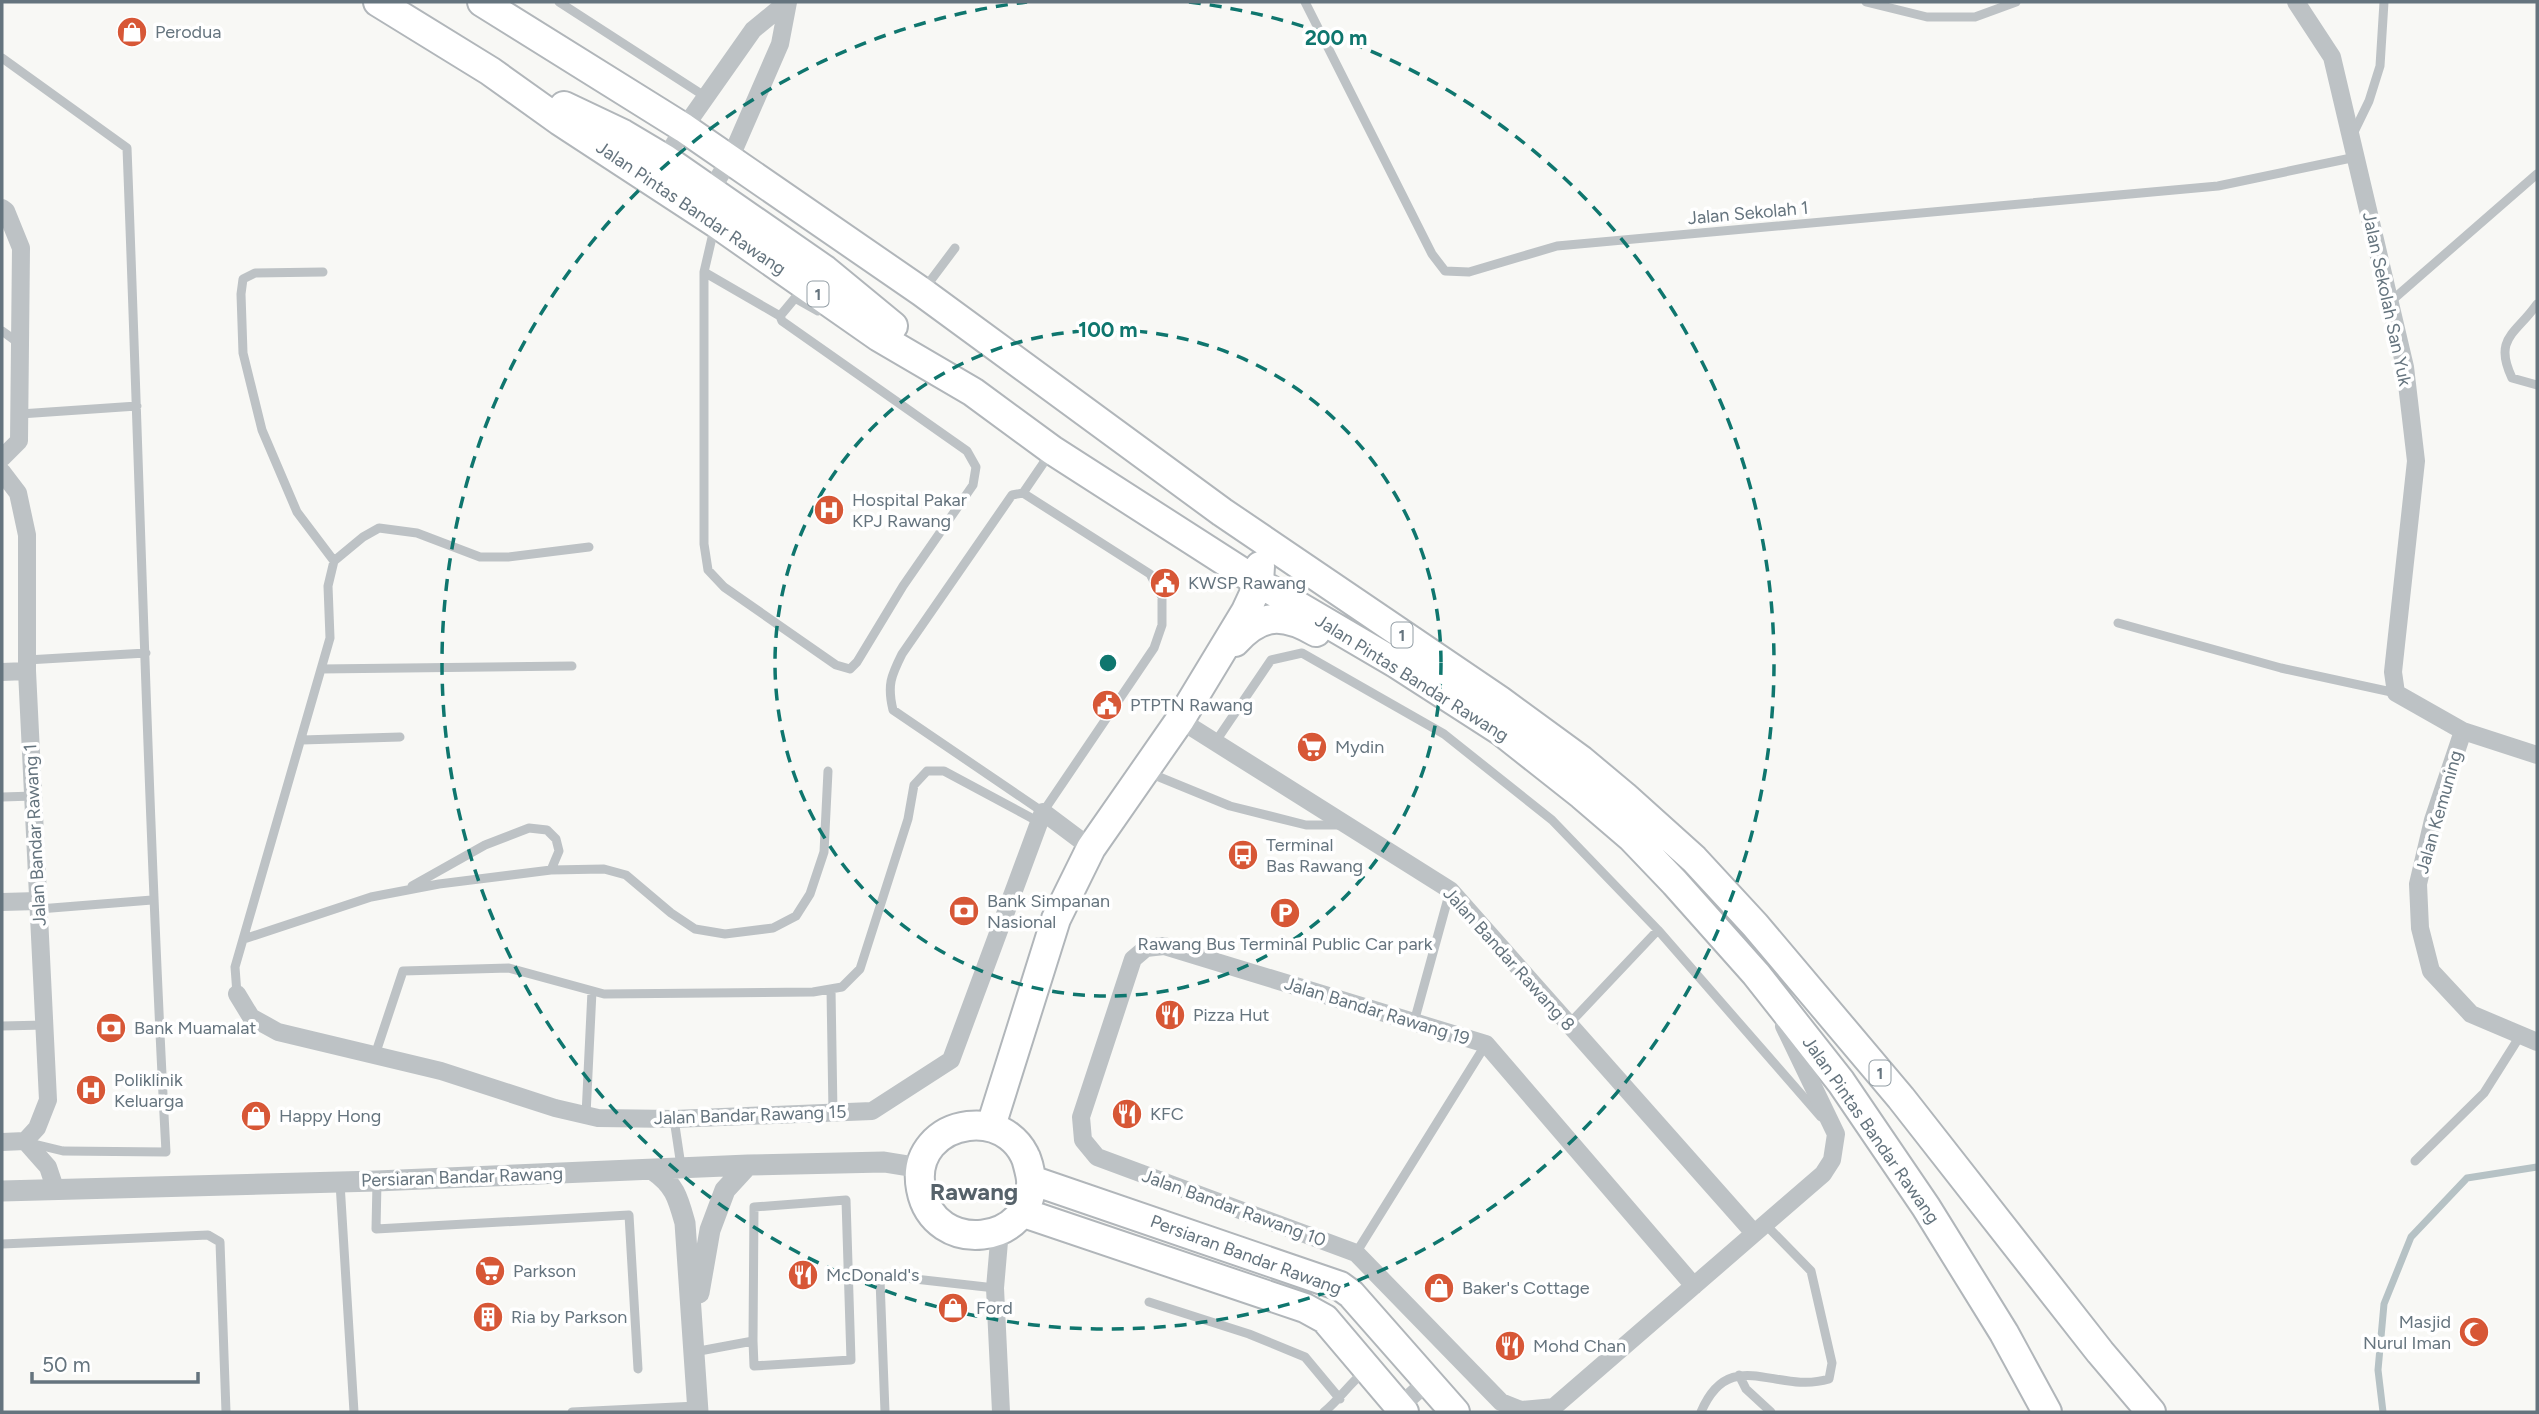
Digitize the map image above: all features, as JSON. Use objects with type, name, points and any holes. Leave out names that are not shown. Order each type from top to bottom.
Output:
[{"type":"main road","name":"Jalan Pintas Bandar Rawang","points":[[378,2],[490,71],[879,337],[974,393],[1052,450],[1259,583],[1397,664],[1500,731],[1631,837],[1756,974],[1841,1082],[1926,1207],[2004,1333],[2047,1412]]},
{"type":"main road","name":"Jalan Pintas Bandar Rawang","points":[[482,2],[730,159],[922,292],[1222,512],[1581,760],[1694,859],[1755,925],[1901,1098],[2100,1352],[2151,1412]]},
{"type":"main road","points":[[490,71],[623,134],[665,159],[825,270],[974,393]]},
{"type":"main road","points":[[991,1126],[1056,919],[1091,848],[1180,720],[1246,611],[1259,583],[1260,561],[1222,512]]},
{"type":"main road","points":[[1212,668],[1249,626],[1270,618],[1286,619],[1320,634],[1406,690],[1466,724],[1531,755]]},
{"type":"main road","points":[[963,1126],[991,1126],[1017,1143],[1029,1169],[1029,1197],[1012,1223],[984,1236],[967,1236],[943,1226],[932,1216],[924,1203],[920,1186],[921,1168],[934,1143],[948,1132],[963,1126]]},
{"type":"main road","name":"Persiaran Bandar Rawang","points":[[1029,1169],[1340,1286],[1351,1294],[1455,1412]]},
{"type":"main road","name":"Persiaran Bandar Rawang","points":[[1021,1212],[1306,1308],[1325,1319],[1399,1410]]},
{"type":"street","points":[[665,159],[753,30],[787,2]]},
{"type":"street","points":[[711,190],[730,159],[780,44],[787,2]]},
{"type":"street","name":"Jalan Sekolah San Yuk","points":[[2296,2],[2332,57],[2405,367],[2416,461],[2393,672],[2396,692]]},
{"type":"street","points":[[2,208],[6,211],[21,248],[22,345],[19,441],[2,458]]},
{"type":"street","name":"Jalan Bandar Rawang 1","points":[[2,472],[18,494],[27,535],[27,665],[48,1100],[37,1128],[25,1141]]},
{"type":"street","points":[[2,672],[27,665]]},
{"type":"street","points":[[2396,692],[2463,731],[2537,755]]},
{"type":"street","name":"Jalan Bandar Rawang 8","points":[[1180,720],[1450,890],[1569,1024],[1760,1228]]},
{"type":"street","name":"Jalan Kemuning","points":[[2463,731],[2433,820],[2418,884],[2420,928],[2431,971],[2450,993],[2471,1014],[2529,1039]]},
{"type":"street","points":[[1041,817],[1091,848]]},
{"type":"street","name":"Jalan Bandar Rawang 15","points":[[237,994],[251,1017],[278,1032],[441,1071],[555,1108],[598,1118],[674,1119],[872,1111],[951,1060],[1041,817]]},
{"type":"street","points":[[2,902],[39,905]]},
{"type":"street","name":"Jalan Bandar Rawang 19","points":[[1164,946],[1486,1044],[1694,1286]]},
{"type":"street","name":"Jalan Bandar Rawang 10","points":[[1164,946],[1146,948],[1133,959],[1081,1117],[1083,1140],[1097,1157],[1356,1253],[1501,1402],[1521,1410],[1552,1409]]},
{"type":"street","points":[[1552,1409],[1823,1174],[1832,1160],[1836,1134],[1804,1063],[1756,974]]},
{"type":"street","points":[[2,1142],[25,1141],[48,1167],[55,1188]]},
{"type":"street","name":"Persiaran Bandar Rawang","points":[[2,1191],[377,1181],[748,1165],[884,1162],[921,1168]]},
{"type":"street","points":[[693,1326],[710,1230],[725,1190],[748,1165]]},
{"type":"street","points":[[653,1170],[669,1181],[679,1200],[685,1223],[697,1409]]},
{"type":"street","points":[[1000,1230],[995,1288],[1001,1412]]},
{"type":"street","points":[[1399,1410],[1428,1381]]},
{"type":"lane","points":[[559,2],[706,97]]},
{"type":"lane","name":"Jalan Sekolah 1","points":[[1305,2],[1432,254],[1445,271],[1469,272],[1557,246],[2218,186],[2356,157]]},
{"type":"lane","points":[[1866,2],[1927,16],[1975,17],[2016,2]]},
{"type":"lane","points":[[2351,137],[2370,101],[2380,65],[2385,2]]},
{"type":"lane","points":[[2,58],[127,148],[146,653],[152,900],[166,1152],[63,1151],[25,1141]]},
{"type":"lane","points":[[2390,302],[2537,174]]},
{"type":"lane","points":[[704,272],[780,316],[782,321],[967,451],[976,467],[973,485],[850,669],[836,665],[723,587],[708,570],[704,544],[704,272],[716,223]]},
{"type":"lane","points":[[922,292],[955,248]]},
{"type":"lane","points":[[323,272],[255,273],[243,279],[243,353],[262,430],[297,512],[334,561]]},
{"type":"lane","points":[[780,316],[795,298],[821,313]]},
{"type":"lane","points":[[2537,304],[2505,345],[2505,364],[2512,378],[2537,385]]},
{"type":"lane","points":[[2,331],[22,345]]},
{"type":"lane","points":[[939,384],[974,393]]},
{"type":"lane","points":[[20,414],[137,406]]},
{"type":"lane","points":[[1023,493],[1052,450]]},
{"type":"lane","points":[[1023,493],[1150,574],[1162,597],[1162,625],[1154,649],[1041,817],[893,710],[889,694],[891,676],[902,654],[1012,495],[1023,493]]},
{"type":"lane","points":[[237,994],[235,967],[330,638],[328,586],[334,561],[363,537],[379,528],[417,533],[481,557],[508,557],[589,547]]},
{"type":"lane","points":[[2118,623],[2281,668],[2396,692]]},
{"type":"lane","points":[[27,665],[146,653]]},
{"type":"lane","points":[[1216,741],[1271,660],[1302,653],[1444,734],[1552,820],[1658,930],[1836,1134]]},
{"type":"lane","points":[[321,669],[572,666]]},
{"type":"lane","points":[[302,740],[400,737]]},
{"type":"lane","points":[[244,939],[371,897],[451,882],[551,870],[604,870],[626,876],[695,929],[725,934],[773,928],[796,916],[810,894],[824,852],[828,771]]},
{"type":"lane","points":[[376,1055],[403,971],[509,968],[604,994],[842,988],[860,969],[908,819],[914,785],[927,771],[944,771],[1041,817]]},
{"type":"lane","points":[[1143,771],[1230,806],[1307,825],[1349,825]]},
{"type":"lane","points":[[2,797],[34,796]]},
{"type":"lane","points":[[405,890],[485,845],[529,828],[547,830],[556,839],[559,851],[551,870]]},
{"type":"lane","points":[[1414,1022],[1450,890]]},
{"type":"lane","points":[[39,905],[152,900]]},
{"type":"lane","points":[[1569,1024],[1658,930]]},
{"type":"lane","points":[[831,989],[833,1113]]},
{"type":"lane","points":[[586,1115],[592,991]]},
{"type":"lane","points":[[2,1026],[45,1025]]},
{"type":"lane","points":[[2415,1161],[2484,1093],[2529,1039]]},
{"type":"lane","points":[[1356,1253],[1486,1044]]},
{"type":"lane","points":[[674,1119],[681,1168]]},
{"type":"lane","points":[[340,1181],[354,1412]]},
{"type":"lane","points":[[377,1181],[376,1229],[629,1215],[638,1369]]},
{"type":"lane","points":[[846,1200],[850,1360],[754,1366],[753,1341],[754,1207],[846,1200]]},
{"type":"lane","points":[[1701,1412],[1711,1390],[1727,1379],[1739,1375],[1811,1385],[1829,1379],[1832,1363],[1811,1271],[1760,1228]]},
{"type":"lane","points":[[2,1244],[208,1235],[215,1237],[219,1242],[226,1412]]},
{"type":"lane","points":[[885,1412],[880,1280],[888,1276],[995,1288]]},
{"type":"lane","points":[[1149,1302],[1249,1334],[1305,1357],[1340,1399]]},
{"type":"lane","points":[[695,1352],[753,1341]]},
{"type":"lane","points":[[1324,1412],[1340,1399],[1351,1382],[1367,1369]]},
{"type":"lane","points":[[1739,1375],[1746,1389],[1771,1412]]},
{"type":"lane","points":[[572,1412],[697,1409]]},
{"type":"waterway","points":[[2383,1412],[2378,1370],[2384,1304],[2411,1237],[2467,1178],[2537,1167]]},
{"type":"place","name":"Perodua","points":[[132,32]]},
{"type":"place","name":"Hospital Pakar KPJ Rawang","points":[[829,510]]},
{"type":"place","name":"KWSP Rawang","points":[[1165,583]]},
{"type":"place","name":"PTPTN Rawang","points":[[1107,705]]},
{"type":"place","name":"Mydin","points":[[1312,747]]},
{"type":"place","name":"Terminal Bas Rawang","points":[[1243,855]]},
{"type":"place","name":"Bank Simpanan Nasional","points":[[964,911]]},
{"type":"place","name":"Rawang Bus Terminal Public Car park","points":[[1285,913]]},
{"type":"place","name":"Pizza Hut","points":[[1170,1015]]},
{"type":"place","name":"Bank Muamalat","points":[[111,1028]]},
{"type":"place","name":"Poliklinik Keluarga","points":[[91,1090]]},
{"type":"place","name":"KFC","points":[[1127,1114]]},
{"type":"place","name":"Happy Hong","points":[[256,1116]]},
{"type":"place","name":"Parkson","points":[[490,1271]]},
{"type":"place","name":"McDonald's","points":[[803,1275]]},
{"type":"place","name":"Baker's Cottage","points":[[1439,1288]]},
{"type":"place","name":"Ford","points":[[953,1308]]},
{"type":"place","name":"Ria by Parkson","points":[[488,1317]]},
{"type":"place","name":"Masjid Nurul Iman","points":[[2474,1332]]},
{"type":"place","name":"Mohd Chan","points":[[1510,1346]]},
{"type":"district","name":"Rawang","points":[[974,1191]]}]
